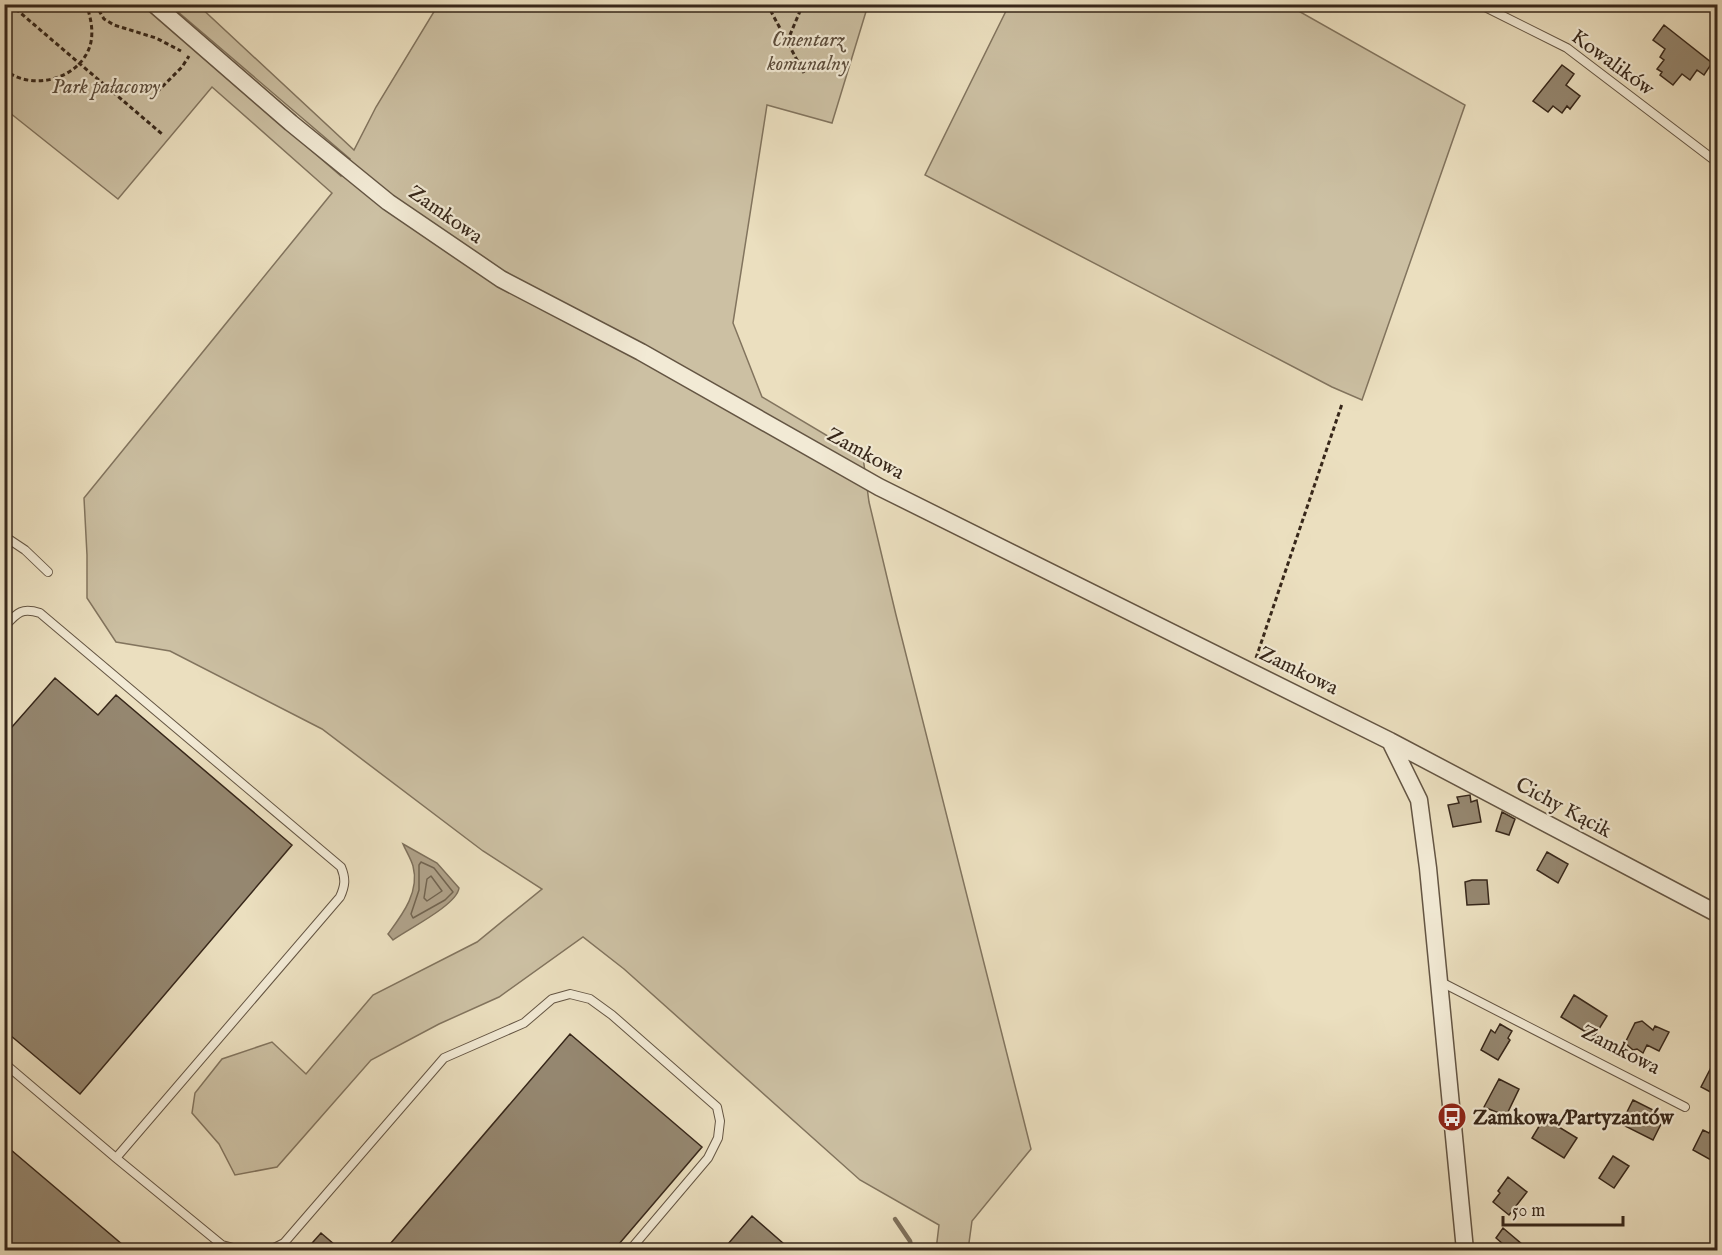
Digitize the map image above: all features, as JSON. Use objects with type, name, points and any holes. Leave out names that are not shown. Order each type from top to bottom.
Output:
[{"type":"street","name":"Zamkowa","points":[[154,4],[291,123],[388,202],[501,279],[641,352],[879,487],[1390,741]]},
{"type":"street","name":"Cichy Kącik","points":[[1390,741],[1718,914]]},
{"type":"street","points":[[1390,741],[1419,800],[1466,1251]]},
{"type":"lane","name":"Kowalików","points":[[1479,4],[1567,48],[1718,163]]},
{"type":"lane","points":[[4,536],[25,550],[48,572]]},
{"type":"lane","points":[[4,627],[16,613],[28,609],[40,612],[341,867],[345,877],[340,897],[116,1158]]},
{"type":"lane","name":"Zamkowa","points":[[1439,981],[1685,1107]]},
{"type":"lane","points":[[270,1251],[284,1244],[444,1058],[524,1023],[552,999],[570,994],[590,999],[612,1015],[717,1107],[720,1121],[718,1138],[708,1158],[630,1251]]},
{"type":"lane","points":[[4,1063],[222,1245],[240,1251]]},
{"type":"path","points":[[4,69],[12,76],[38,82],[66,75],[79,64],[90,46],[92,29],[86,4]]},
{"type":"path","points":[[95,4],[104,19],[114,25],[156,38],[189,56],[157,92]]},
{"type":"path","points":[[767,4],[804,73]]},
{"type":"path","points":[[787,42],[803,4]]},
{"type":"path","points":[[4,25],[13,5],[162,134]]},
{"type":"path","points":[[1252,672],[1342,404]]},
{"type":"green space","points":[[4,5],[143,5],[341,176],[350,159],[170,5],[198,5],[354,150],[376,107],[438,5],[868,5],[832,123],[767,105],[733,323],[762,397],[863,457],[869,502],[896,615],[1031,1149],[972,1221],[968,1250],[936,1250],[939,1225],[860,1180],[624,969],[583,937],[499,997],[439,1024],[371,1060],[277,1167],[235,1175],[219,1144],[192,1113],[195,1093],[222,1059],[272,1042],[306,1074],[373,995],[477,942],[542,889],[483,851],[322,729],[170,651],[116,642],[87,598],[84,498],[332,193],[212,87],[118,199],[5,109]]},
{"type":"green space","points":[[1009,5],[1288,5],[1465,105],[1362,400],[1332,387],[925,175]]},
{"type":"water","points":[[403,844],[437,863],[459,888],[450,902],[393,940],[388,934],[408,903],[415,876]]},
{"type":"building","points":[[1664,25],[1712,63],[1704,75],[1697,70],[1690,80],[1682,74],[1673,85],[1660,75],[1662,72],[1657,69],[1664,60],[1660,57],[1665,49],[1653,40]]},
{"type":"building","points":[[1562,65],[1574,74],[1566,85],[1580,96],[1570,109],[1567,106],[1562,113],[1553,106],[1548,112],[1533,101]]},
{"type":"building","points":[[55,678],[98,715],[116,695],[292,845],[80,1094],[4,1030],[4,736]]},
{"type":"building","points":[[1470,795],[1471,802],[1477,800],[1481,822],[1453,827],[1448,805],[1459,803],[1457,797]]},
{"type":"building","points":[[1502,812],[1515,819],[1509,835],[1496,831]]},
{"type":"building","points":[[1547,852],[1568,864],[1558,883],[1537,870]]},
{"type":"building","points":[[1487,880],[1489,904],[1467,905],[1465,882]]},
{"type":"building","points":[[1574,995],[1607,1016],[1594,1037],[1561,1017]]},
{"type":"building","points":[[1642,1021],[1653,1030],[1655,1026],[1669,1032],[1659,1051],[1647,1045],[1643,1053],[1637,1049],[1633,1050],[1625,1043],[1635,1023]]},
{"type":"building","points":[[1500,1024],[1512,1031],[1508,1038],[1510,1040],[1498,1060],[1481,1050],[1491,1030],[1495,1033]]},
{"type":"building","points":[[570,1034],[702,1147],[613,1251],[384,1251]]},
{"type":"building","points":[[1718,1054],[1718,1096],[1701,1087]]},
{"type":"building","points":[[1499,1079],[1519,1089],[1506,1116],[1484,1107]]},
{"type":"building","points":[[1633,1100],[1665,1116],[1653,1140],[1621,1124]]},
{"type":"building","points":[[1718,1117],[1718,1149],[1711,1160],[1693,1150],[1703,1130],[1709,1133]]},
{"type":"building","points":[[1544,1118],[1577,1138],[1564,1158],[1532,1138]]},
{"type":"building","points":[[4,1144],[130,1251],[4,1251]]},
{"type":"building","points":[[1613,1156],[1629,1166],[1614,1188],[1599,1178]]},
{"type":"building","points":[[1508,1177],[1527,1192],[1509,1215],[1493,1202]]},
{"type":"building","points":[[752,1216],[792,1251],[722,1251]]},
{"type":"building","points":[[1503,1228],[1530,1251],[1511,1251],[1496,1238]]},
{"type":"building","points":[[321,1233],[342,1251],[305,1251]]},
{"type":"waterway","points":[[895,1219],[910,1241],[912,1250]]},
{"type":"place","name":"Zamkowa/Partyzantów","points":[[1452,1117]]},
{"type":"park label","name":"Cmentarz komunalny","points":[[808,51]]},
{"type":"park label","name":"Park pałacowy","points":[[106,86]]}]
